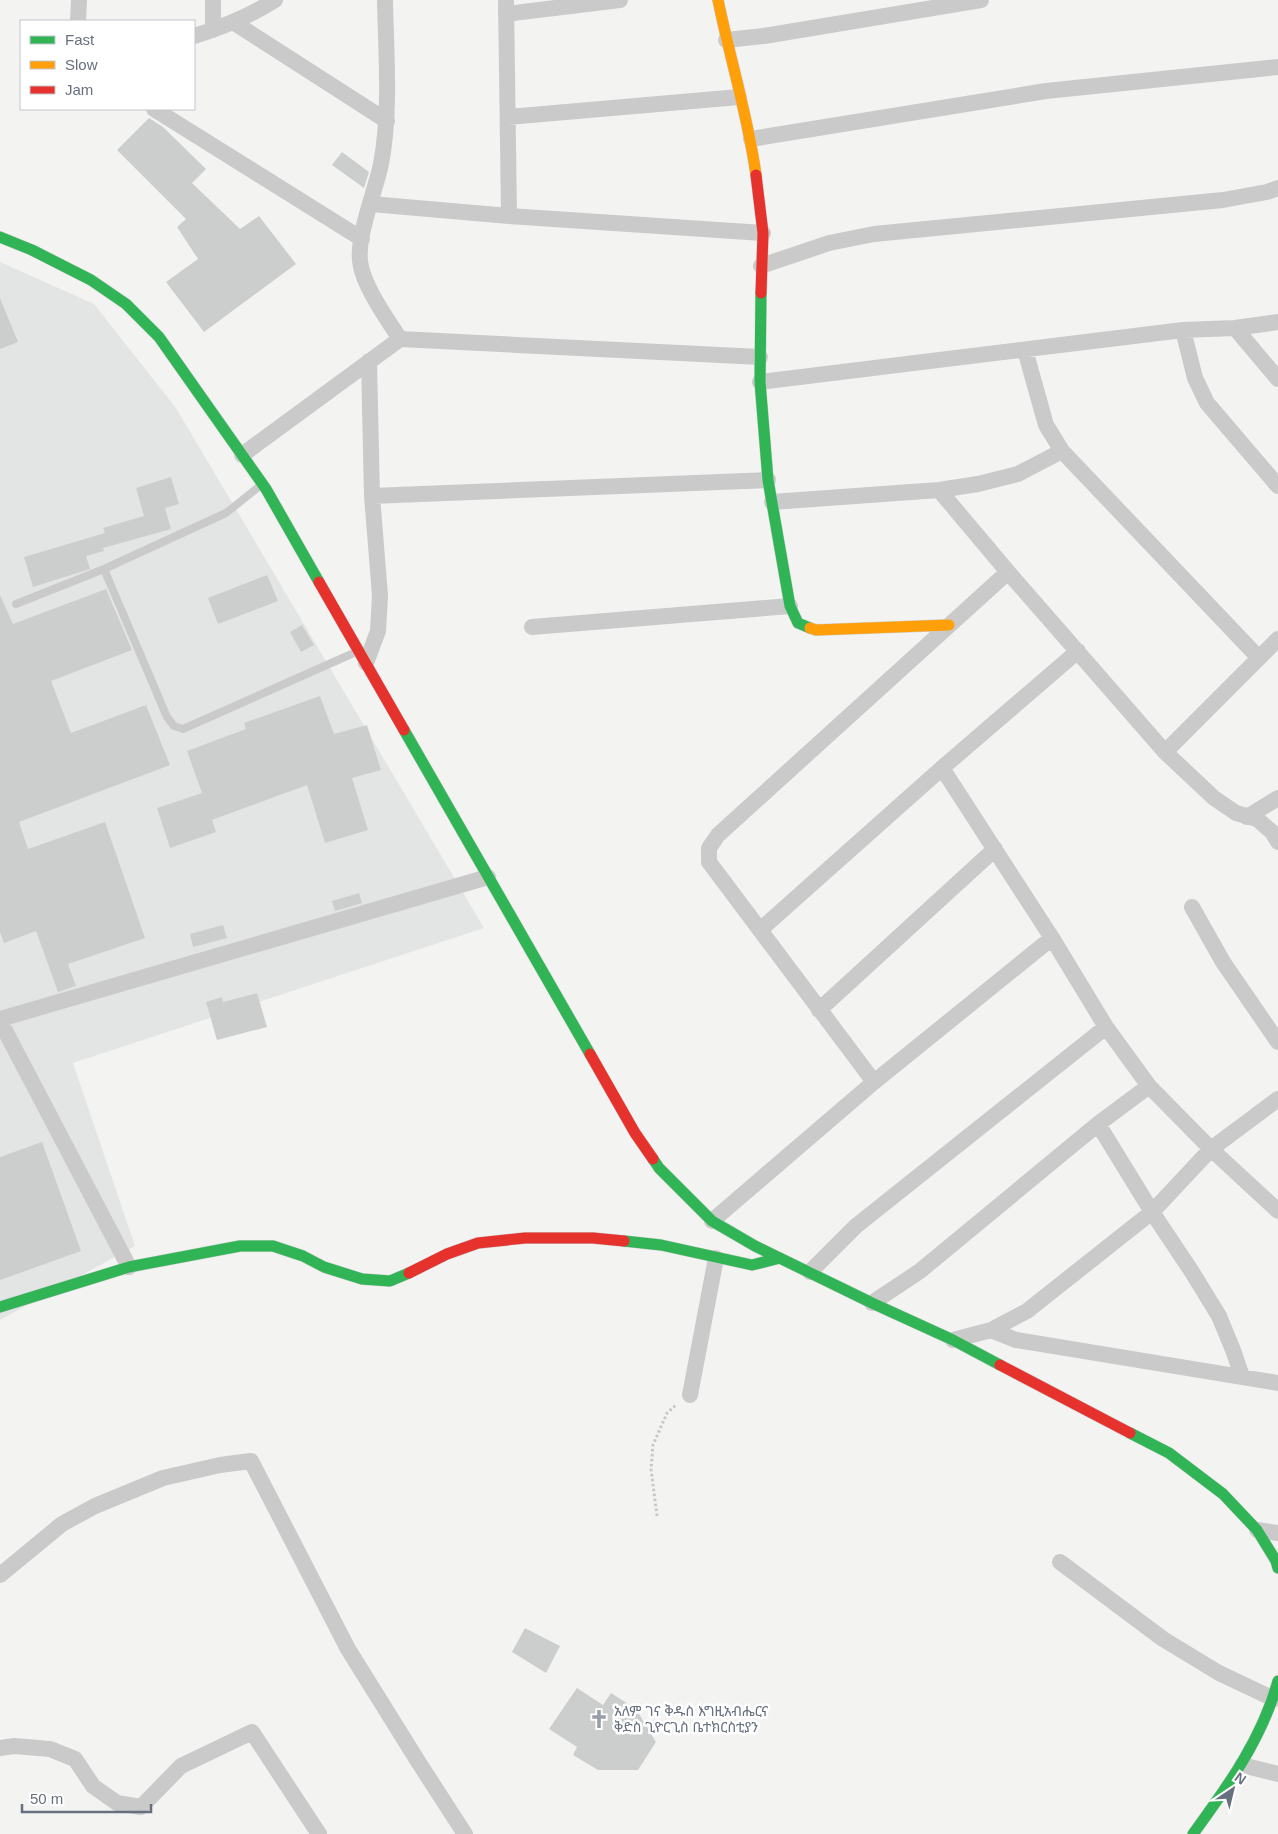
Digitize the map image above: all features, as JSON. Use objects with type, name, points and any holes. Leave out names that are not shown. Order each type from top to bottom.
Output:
[{"type":"street","points":[[78,20],[80,0]]},
{"type":"street","points":[[213,0],[213,30]]},
{"type":"street","points":[[195,36],[255,13],[275,0]]},
{"type":"street","points":[[385,0],[387,121],[381,164],[362,239],[360,262],[370,291],[400,339]]},
{"type":"street","points":[[508,216],[506,7],[620,0]]},
{"type":"street","points":[[718,0],[750,139],[763,233],[760,382],[768,480],[790,606],[798,623],[816,630],[949,625]]},
{"type":"street","points":[[726,40],[764,36],[981,0]]},
{"type":"street","points":[[234,22],[387,121]]},
{"type":"street","points":[[750,139],[1046,91],[1278,67]]},
{"type":"street","points":[[508,117],[739,97]]},
{"type":"street","points":[[156,110],[362,239]]},
{"type":"street","points":[[761,266],[829,244],[874,234],[1223,200],[1267,192],[1278,188]]},
{"type":"street","points":[[370,204],[508,216],[763,233]]},
{"type":"street","points":[[0,236],[91,280],[126,304],[159,337],[262,484],[635,1133],[659,1168],[712,1221],[755,1246],[953,1340],[1170,1453],[1223,1494],[1257,1530],[1276,1561],[1278,1568]]},
{"type":"street","points":[[760,382],[1183,330],[1236,328],[1278,322]]},
{"type":"street","points":[[1236,328],[1278,379]]},
{"type":"street","points":[[1183,330],[1195,378],[1207,403],[1278,486]]},
{"type":"street","points":[[242,455],[400,339],[760,357]]},
{"type":"street","points":[[1025,350],[1046,425],[1062,452],[1259,658]]},
{"type":"street","points":[[362,657],[378,631],[380,595],[372,496],[369,361]]},
{"type":"street","points":[[772,502],[939,490],[978,484],[1018,474],[1062,452]]},
{"type":"street","points":[[372,496],[768,480]]},
{"type":"street","points":[[939,490],[1164,752],[1214,798],[1236,813],[1257,819],[1272,832],[1278,842]]},
{"type":"street","points":[[874,1082],[709,862],[710,848],[718,835],[1008,572]]},
{"type":"street","points":[[532,627],[790,606]]},
{"type":"street","points":[[1164,752],[1278,639]]},
{"type":"street","points":[[760,930],[942,768],[1078,651]]},
{"type":"street","points":[[942,768],[1052,938],[1106,1027],[1148,1086],[1211,1149],[1278,1211]]},
{"type":"street","points":[[1247,817],[1278,798]]},
{"type":"street","points":[[819,1010],[995,849]]},
{"type":"street","points":[[129,1267],[0,1020],[488,877]]},
{"type":"street","points":[[1192,907],[1223,962],[1278,1042]]},
{"type":"street","points":[[712,1221],[874,1082],[1052,938]]},
{"type":"street","points":[[810,1272],[856,1226],[1106,1027]]},
{"type":"street","points":[[872,1303],[920,1271],[1098,1124],[1148,1086]]},
{"type":"street","points":[[953,1340],[991,1330],[1027,1311],[1152,1212],[1211,1149],[1278,1099]]},
{"type":"street","points":[[1098,1124],[1219,1316],[1242,1376]]},
{"type":"street","points":[[0,1307],[129,1267],[240,1246],[272,1246],[303,1256],[324,1267],[362,1279],[390,1280],[447,1254],[478,1243],[525,1238],[592,1238],[661,1245],[752,1265],[780,1258]]},
{"type":"street","points":[[690,1395],[716,1258]]},
{"type":"street","points":[[991,1330],[1016,1340],[1278,1383]]},
{"type":"street","points":[[0,1575],[62,1524],[95,1506],[163,1478],[220,1465],[250,1461],[348,1649],[465,1834]]},
{"type":"street","points":[[1257,1530],[1278,1533]]},
{"type":"street","points":[[1060,1562],[1163,1639],[1219,1673],[1274,1699]]},
{"type":"street","points":[[1193,1834],[1242,1765],[1274,1699],[1278,1681]]},
{"type":"street","points":[[0,1748],[50,1748],[75,1759],[93,1786],[117,1803],[140,1808],[181,1766],[252,1732],[319,1834]]},
{"type":"street","points":[[1242,1765],[1278,1774]]},
{"type":"lane","points":[[16,604],[104,569],[226,513],[262,484]]},
{"type":"lane","points":[[104,569],[167,717],[174,726],[183,729],[362,657]]},
{"type":"path","points":[[657,1516],[651,1469],[653,1445],[667,1413],[690,1395]]},
{"type":"shaded area","points":[[0,262],[94,304],[176,408],[484,928],[73,1063],[135,1246],[0,1320]]},
{"type":"building","points":[[149,118],[163,127],[206,169],[192,183],[240,229],[259,216],[296,264],[204,332],[166,282],[198,259],[177,227],[186,219],[117,150]]},
{"type":"building","points":[[342,152],[369,172],[364,188],[332,165]]},
{"type":"building","points":[[0,298],[18,342],[0,349]]},
{"type":"building","points":[[171,477],[179,504],[165,508],[171,529],[103,548],[104,551],[86,556],[90,569],[33,587],[24,557],[105,533],[103,528],[144,516],[136,488]]},
{"type":"building","points":[[267,575],[278,601],[218,624],[208,598]]},
{"type":"building","points":[[106,589],[132,650],[51,681],[71,733],[146,705],[170,765],[19,822],[28,849],[105,822],[145,938],[68,964],[76,986],[58,992],[36,931],[4,943],[0,932],[0,595],[13,624]]},
{"type":"building","points":[[302,625],[314,645],[301,652],[290,632]]},
{"type":"building","points":[[320,696],[334,734],[367,725],[381,770],[352,778],[368,830],[325,843],[307,785],[212,820],[216,832],[170,848],[157,808],[202,793],[187,751],[246,729],[244,723]]},
{"type":"building","points":[[359,893],[362,903],[335,911],[332,901]]},
{"type":"building","points":[[223,925],[227,938],[193,947],[190,934]]},
{"type":"building","points":[[257,993],[267,1027],[217,1040],[206,1002],[222,997],[223,1002]]},
{"type":"building","points":[[42,1142],[81,1251],[0,1280],[0,1157]]},
{"type":"building","points":[[525,1628],[560,1646],[546,1673],[512,1652]]},
{"type":"building","name":"አለም ገና ቅዱስ እግዚአብሔርና ቅድስ ጊዮርጊስ ቤተክርስቲያን","points":[[577,1688],[603,1705],[611,1693],[636,1709],[656,1742],[638,1770],[598,1770],[573,1755],[577,1747],[549,1729]]},
{"type":"traffic: fast","points":[[0,237],[32,250],[91,280],[126,304],[159,337],[266,489],[319,582]]},
{"type":"traffic: fast","points":[[761,293],[760,382],[768,480],[790,606],[798,623],[810,628]]},
{"type":"traffic: fast","points":[[404,730],[590,1054]]},
{"type":"traffic: fast","points":[[653,1159],[659,1168],[712,1221],[755,1246],[953,1340],[1000,1365]]},
{"type":"traffic: fast","points":[[624,1241],[661,1245],[752,1265],[780,1258]]},
{"type":"traffic: fast","points":[[0,1307],[129,1267],[240,1246],[273,1246],[303,1256],[324,1267],[362,1279],[390,1281],[409,1273]]},
{"type":"traffic: fast","points":[[1130,1433],[1169,1453],[1223,1494],[1257,1530],[1276,1561],[1278,1568]]},
{"type":"traffic: fast","points":[[1193,1834],[1243,1761],[1263,1723],[1278,1681]]},
{"type":"traffic: slow","points":[[718,0],[753,153],[756,175]]},
{"type":"traffic: slow","points":[[810,628],[816,630],[949,625]]},
{"type":"traffic: jam","points":[[756,175],[763,233],[761,293]]},
{"type":"traffic: jam","points":[[319,582],[404,730]]},
{"type":"traffic: jam","points":[[590,1054],[635,1133],[653,1159]]},
{"type":"traffic: jam","points":[[409,1273],[447,1254],[478,1243],[525,1238],[593,1238],[624,1241]]},
{"type":"traffic: jam","points":[[1000,1365],[1130,1433]]},
{"type":"place","name":"አለም ገና ቅዱስ እግዚአብሔርና ቅድስ ጊዮርጊስ ቤተክርስቲያን","points":[[599,1719]]}]
